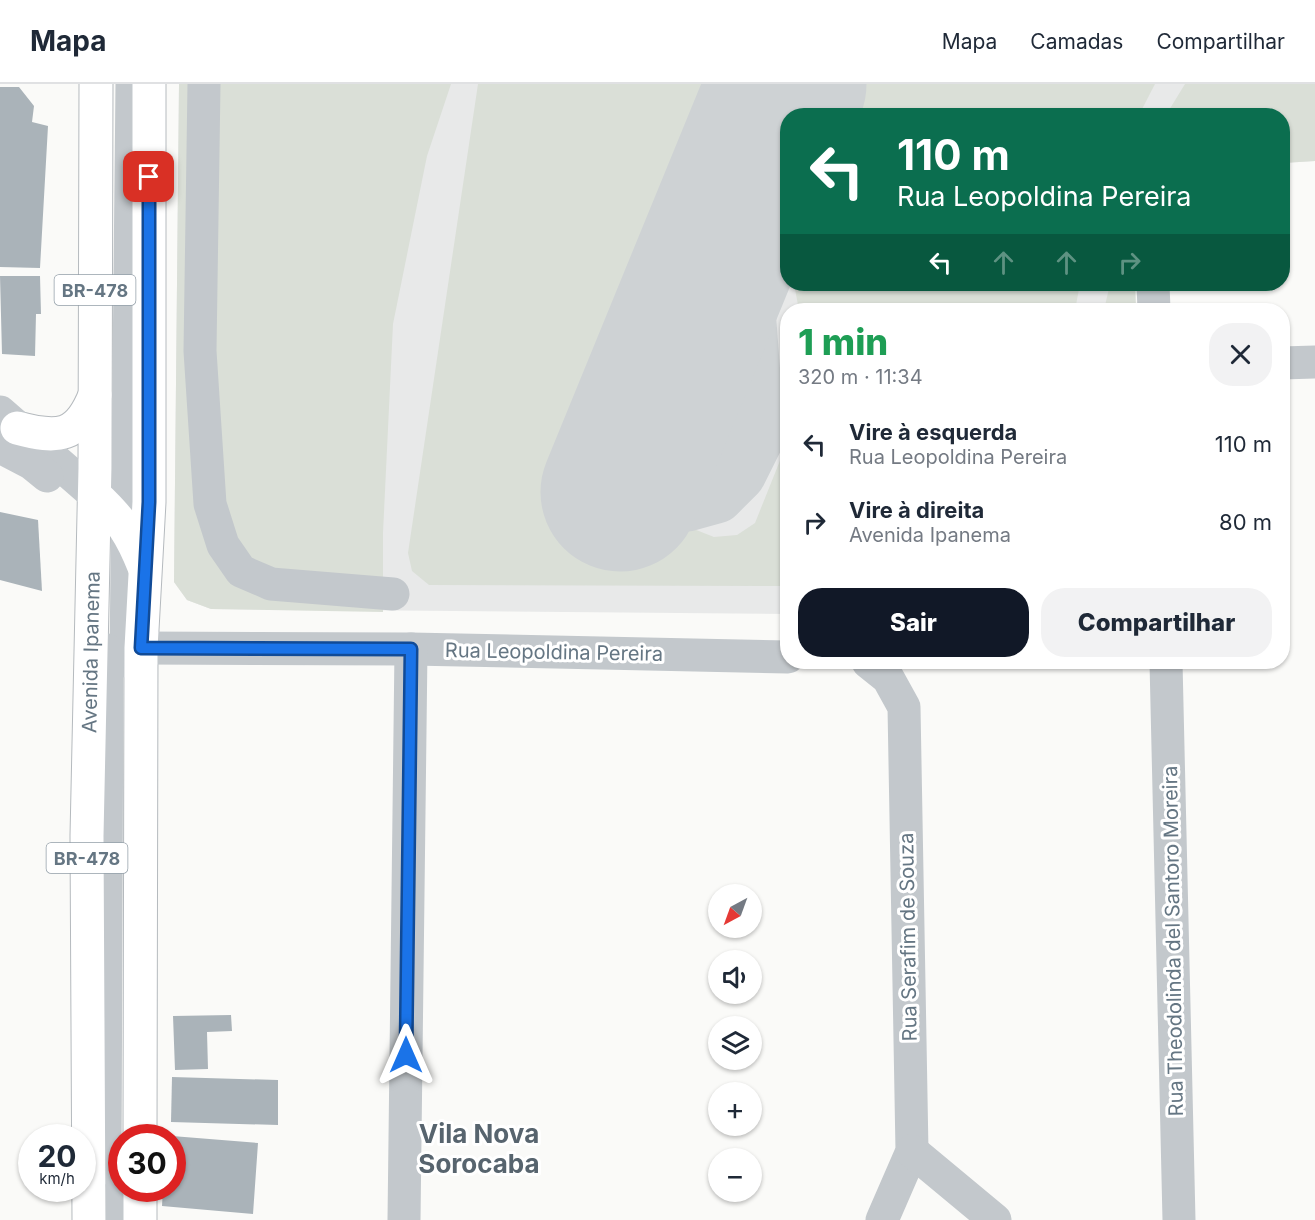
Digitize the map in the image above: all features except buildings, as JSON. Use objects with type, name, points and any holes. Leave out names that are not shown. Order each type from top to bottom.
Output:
[{"type":"main road","name":"Avenida Ipanema","points":[[89,1220],[87,836],[106,512],[95,395],[96,84]]},
{"type":"main road","name":"BR-478","points":[[140,1124],[141,648],[149,502],[149,84]]},
{"type":"main road","points":[[6,429],[47,436],[63,432],[77,425],[88,414],[95,395]]},
{"type":"main road","points":[[106,512],[146,571]]},
{"type":"main road","points":[[140,1202],[140,1220]]},
{"type":"street","points":[[105,1220],[106,512],[112,84]]},
{"type":"street","points":[[122,1124],[106,512],[132,84]]},
{"type":"street","points":[[204,84],[200,351],[210,504],[223,545],[241,571],[271,584],[393,594]]},
{"type":"street","points":[[1290,363],[1315,362]]},
{"type":"street","points":[[6,429],[106,512]]},
{"type":"street","name":"Rua Leopoldina Pereira","points":[[141,648],[411,649],[780,657]]},
{"type":"street","points":[[404,1220],[411,649]]},
{"type":"street","name":"Rua Serafim de Souza","points":[[877,669],[888,678],[904,707],[912,1151],[882,1220]]},
{"type":"street","name":"Rua Theodolinda del Santoro Moreira","points":[[1166,669],[1179,1220]]},
{"type":"street","points":[[912,1151],[995,1220]]},
{"type":"street","points":[[122,1202],[122,1220]]},
{"type":"shaded area","points":[[179,84],[1315,84],[1315,161],[1290,163],[1290,108],[780,108],[780,291],[1135,291],[1136,303],[780,303],[780,614],[211,609],[187,600],[174,582]]},
{"type":"shaded area","points":[[179,84],[451,84],[427,156],[393,324],[383,533],[383,612],[211,609],[187,600],[174,582]]},
{"type":"shaded area","points":[[478,84],[724,84],[723,108],[714,158],[580,484],[714,537],[737,535],[755,523],[780,460],[780,586],[429,585],[412,571],[408,553]]},
{"type":"shaded area","points":[[852,84],[1155,84],[1143,108],[842,108]]},
{"type":"shaded area","points":[[1185,84],[1315,84],[1315,161],[1290,163],[1290,108],[1170,108]]},
{"type":"shaded area","points":[[795,291],[1079,291],[1076,303],[798,303]]},
{"type":"shaded area","points":[[1108,291],[1135,291],[1136,303],[1106,303]]},
{"type":"taxiway","points":[[702,290],[631,396],[620,441],[627,474],[650,492],[685,500],[714,492],[735,471],[753,435],[739,251],[745,185]]},
{"type":"runway","points":[[620,492],[787,84]]},
{"type":"district","name":"Vila Nova Sorocaba","points":[[479,1148]]},
{"type":"route","points":[[149,177],[149,502],[141,648],[411,649],[406,1055]]}]
